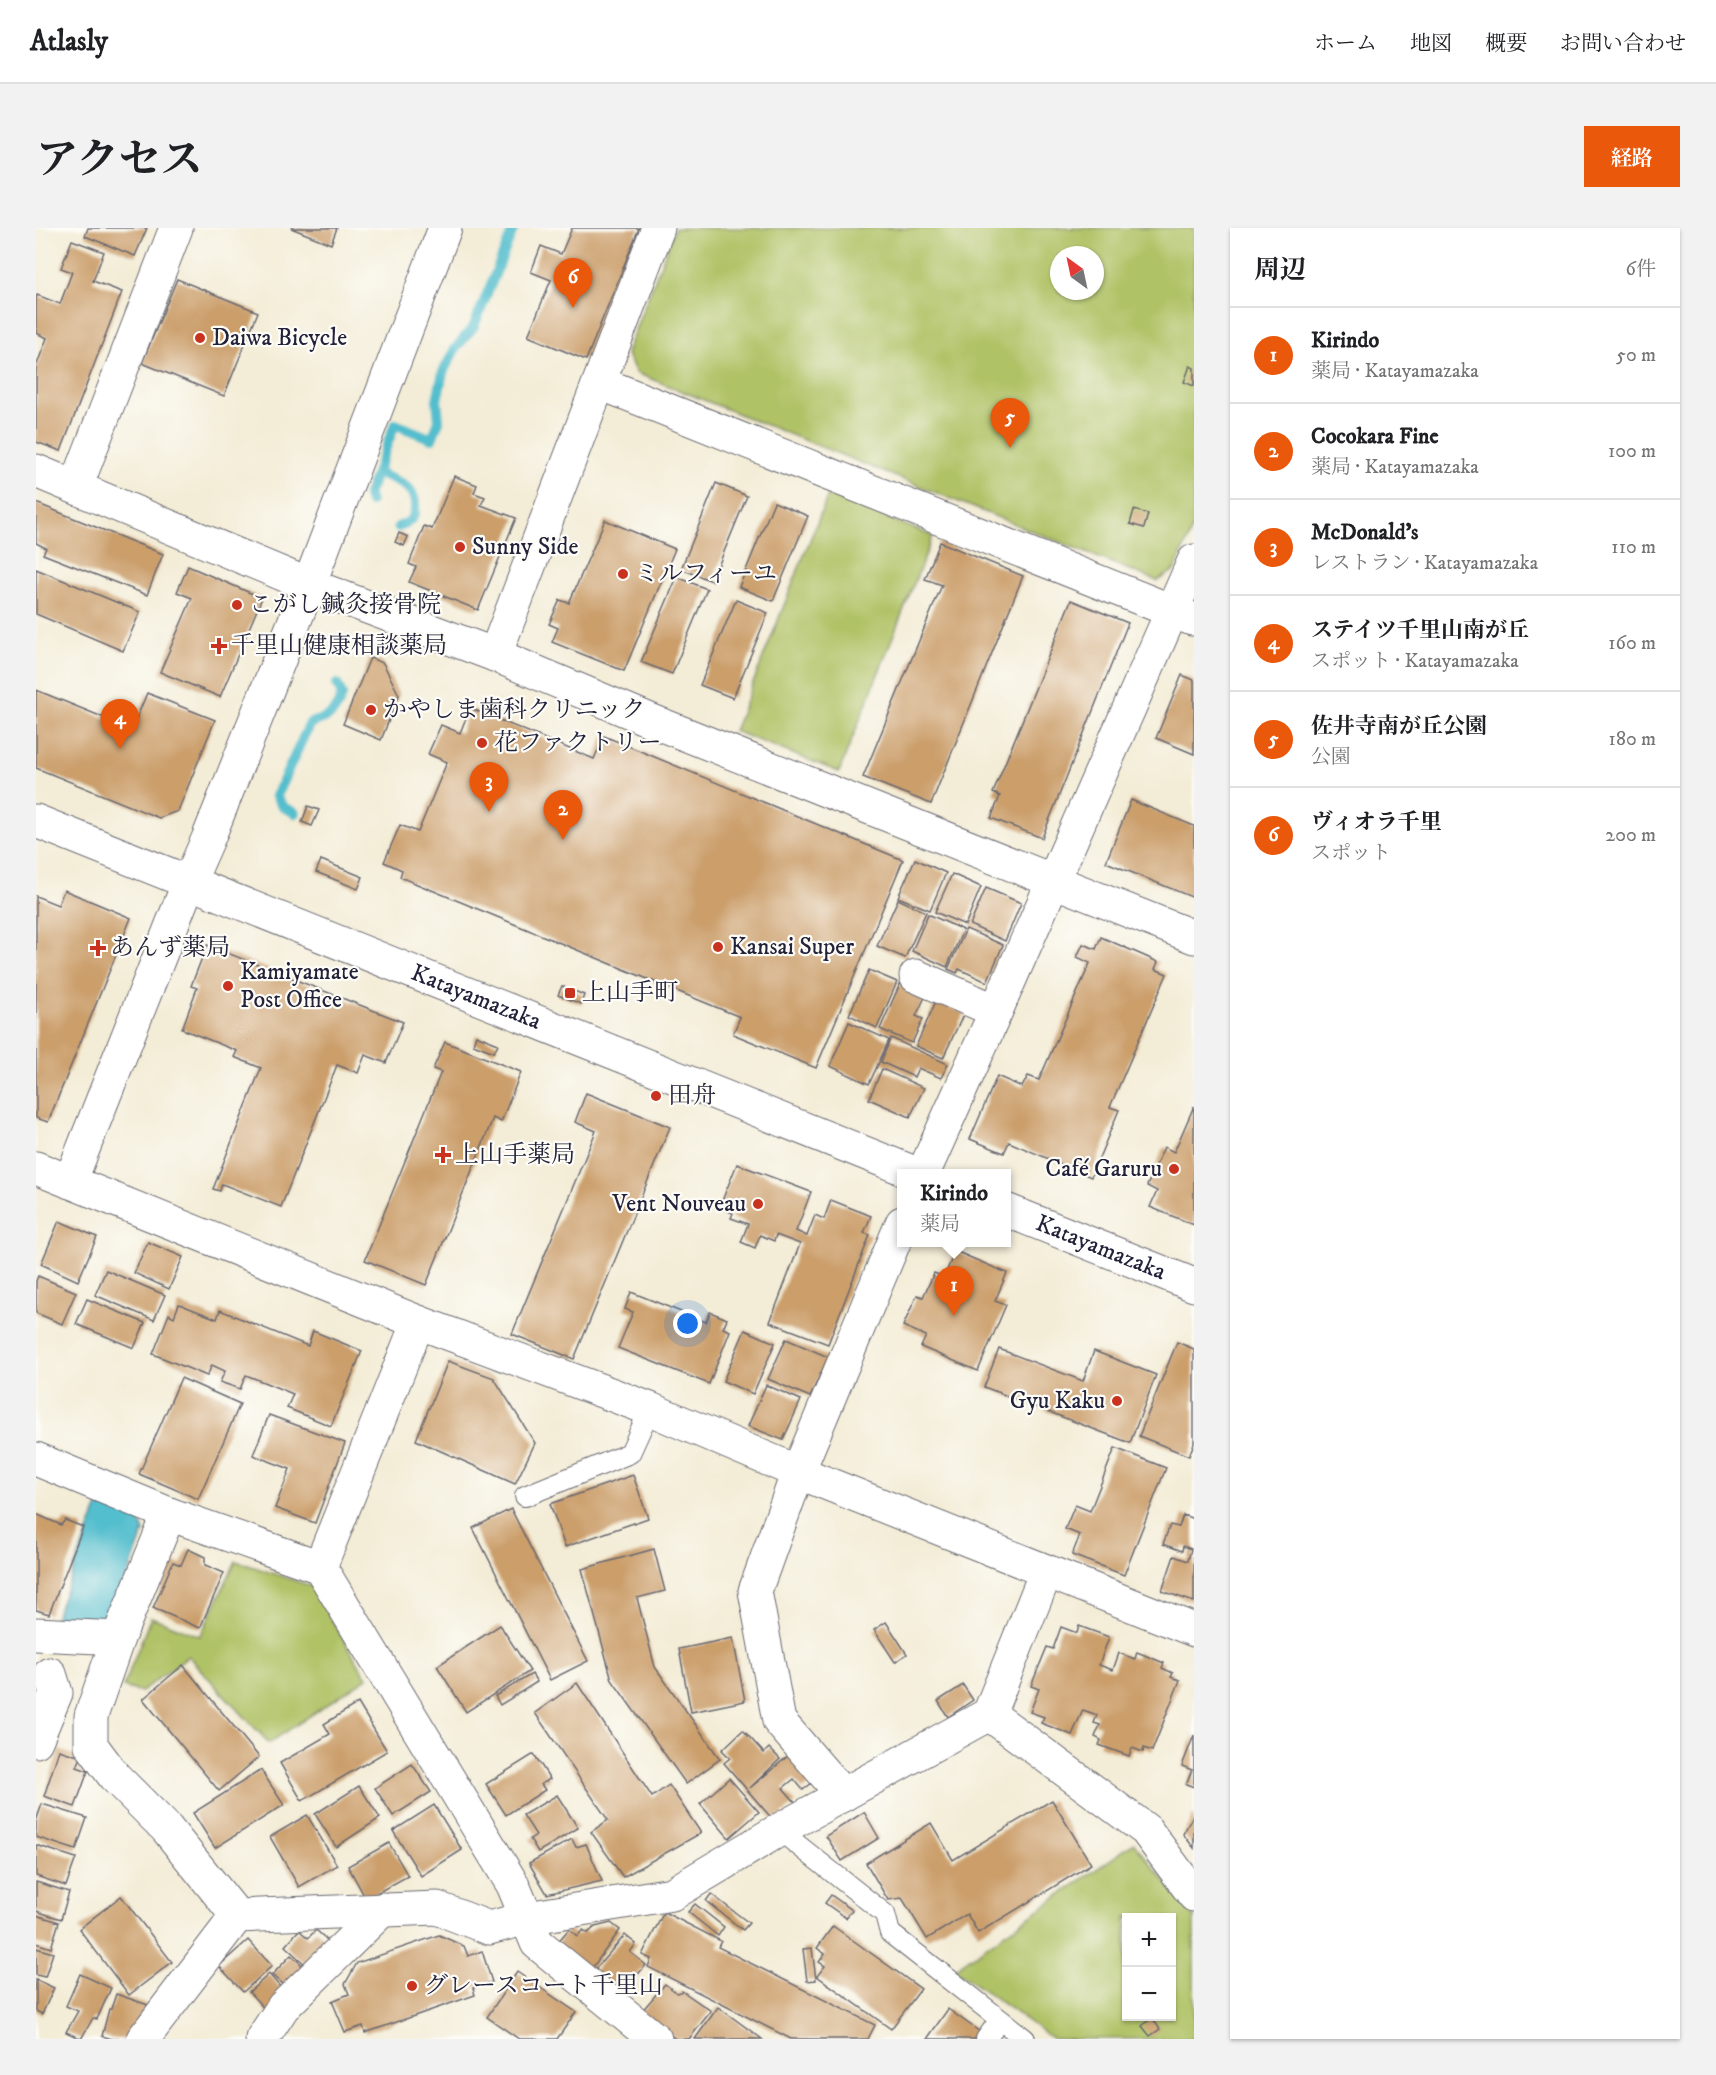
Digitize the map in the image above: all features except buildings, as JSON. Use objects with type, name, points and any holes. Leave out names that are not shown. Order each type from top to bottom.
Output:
[{"type":"street","points":[[76,487],[176,228]]},
{"type":"street","points":[[70,1182],[309,585],[445,228]]},
{"type":"street","points":[[495,655],[658,228]]},
{"type":"street","points":[[600,383],[1184,615]]},
{"type":"street","points":[[36,471],[309,585],[495,655],[651,721],[1194,937]]},
{"type":"street","points":[[925,1169],[1053,880],[1184,615],[1194,561]]},
{"type":"street","name":"Katayamazaka","points":[[36,821],[907,1169]]},
{"type":"street","points":[[916,976],[996,1011]]},
{"type":"street","points":[[36,1168],[418,1322],[650,1409],[798,1472],[1194,1630]]},
{"type":"street","name":"Katayamazaka","points":[[1011,1212],[1194,1285]]},
{"type":"street","points":[[843,1795],[779,1721],[755,1591],[798,1472],[897,1235]]},
{"type":"street","points":[[320,1567],[418,1322]]},
{"type":"street","points":[[36,1459],[169,1514],[320,1567],[513,1885],[537,1943],[656,2039]]},
{"type":"street","points":[[169,1514],[118,1638],[91,1716],[91,1745],[114,1776],[168,1829],[237,1916]]},
{"type":"street","points":[[143,2039],[237,1916],[437,1908],[489,1928],[527,1918],[672,1894],[779,1830],[989,1714],[1046,1572]]},
{"type":"street","points":[[36,1634],[118,1638]]},
{"type":"street","points":[[36,1741],[56,1694],[50,1674]]},
{"type":"street","points":[[989,1714],[1146,1830],[1194,1895]]},
{"type":"street","points":[[262,2039],[283,2007],[383,1909]]},
{"type":"lane","points":[[525,1496],[630,1453],[650,1409]]},
{"type":"lane","points":[[779,1830],[885,1914],[890,1933],[1025,2039]]},
{"type":"lane","points":[[986,2039],[999,2020]]},
{"type":"green space","points":[[675,228],[1194,228],[1194,524],[1175,570],[1157,581],[636,373],[626,353]]},
{"type":"green space","points":[[828,495],[933,536],[839,772],[734,731]]},
{"type":"green space","points":[[236,1561],[311,1586],[367,1678],[269,1743],[188,1656],[141,1692],[123,1687],[151,1617],[200,1636]]},
{"type":"green space","points":[[1134,1843],[1194,1917],[1194,2039],[1053,2039],[954,1969]]},
{"type":"water","points":[[100,1501],[137,1515],[144,1531],[115,1610],[96,1622],[55,1618]]},
{"type":"waterway","points":[[370,502],[368,495],[395,424],[432,439],[439,421],[437,400],[443,372],[455,349],[474,326],[514,228]]},
{"type":"waterway","points":[[377,473],[403,485],[415,500],[414,515],[408,522],[398,527]]},
{"type":"waterway","points":[[295,813],[283,807],[276,796],[310,723],[327,717],[337,707],[342,695],[337,684]]},
{"type":"place","name":"ヴィオラ千里","points":[[573,308]]},
{"type":"place","name":"Daiwa Bicycle","points":[[200,338]]},
{"type":"place","name":"佐井寺南が丘公園","points":[[1010,448]]},
{"type":"place","name":"Sunny Side","points":[[460,547]]},
{"type":"place","name":"ミルフィーユ","points":[[623,574]]},
{"type":"place","name":"こがし鍼灸接骨院","points":[[237,605]]},
{"type":"place","name":"千里山健康相談薬局","points":[[219,646]]},
{"type":"place","name":"かやしま歯科クリニック","points":[[371,710]]},
{"type":"place","name":"花ファクトリー","points":[[482,743]]},
{"type":"place","name":"ステイツ千里山南が丘","points":[[120,749]]},
{"type":"place","name":"McDonald's","points":[[489,812]]},
{"type":"place","name":"Cocokara Fine","points":[[563,840]]},
{"type":"place","name":"Kansai Super","points":[[718,947]]},
{"type":"place","name":"あんず薬局","points":[[98,948]]},
{"type":"place","name":"Kamiyamate Post Office","points":[[228,986]]},
{"type":"place","name":"上山手町","points":[[570,993]]},
{"type":"place","name":"田舟","points":[[656,1096]]},
{"type":"place","name":"上山手薬局","points":[[443,1155]]},
{"type":"place","name":"Café Garuru","points":[[1174,1169]]},
{"type":"place","name":"Vent Nouveau","points":[[758,1204]]},
{"type":"place","name":"Kirindo","points":[[954,1316]]},
{"type":"place","name":"Gyu Kaku","points":[[1117,1401]]},
{"type":"place","name":"グレースコート千里山","points":[[412,1986]]}]
